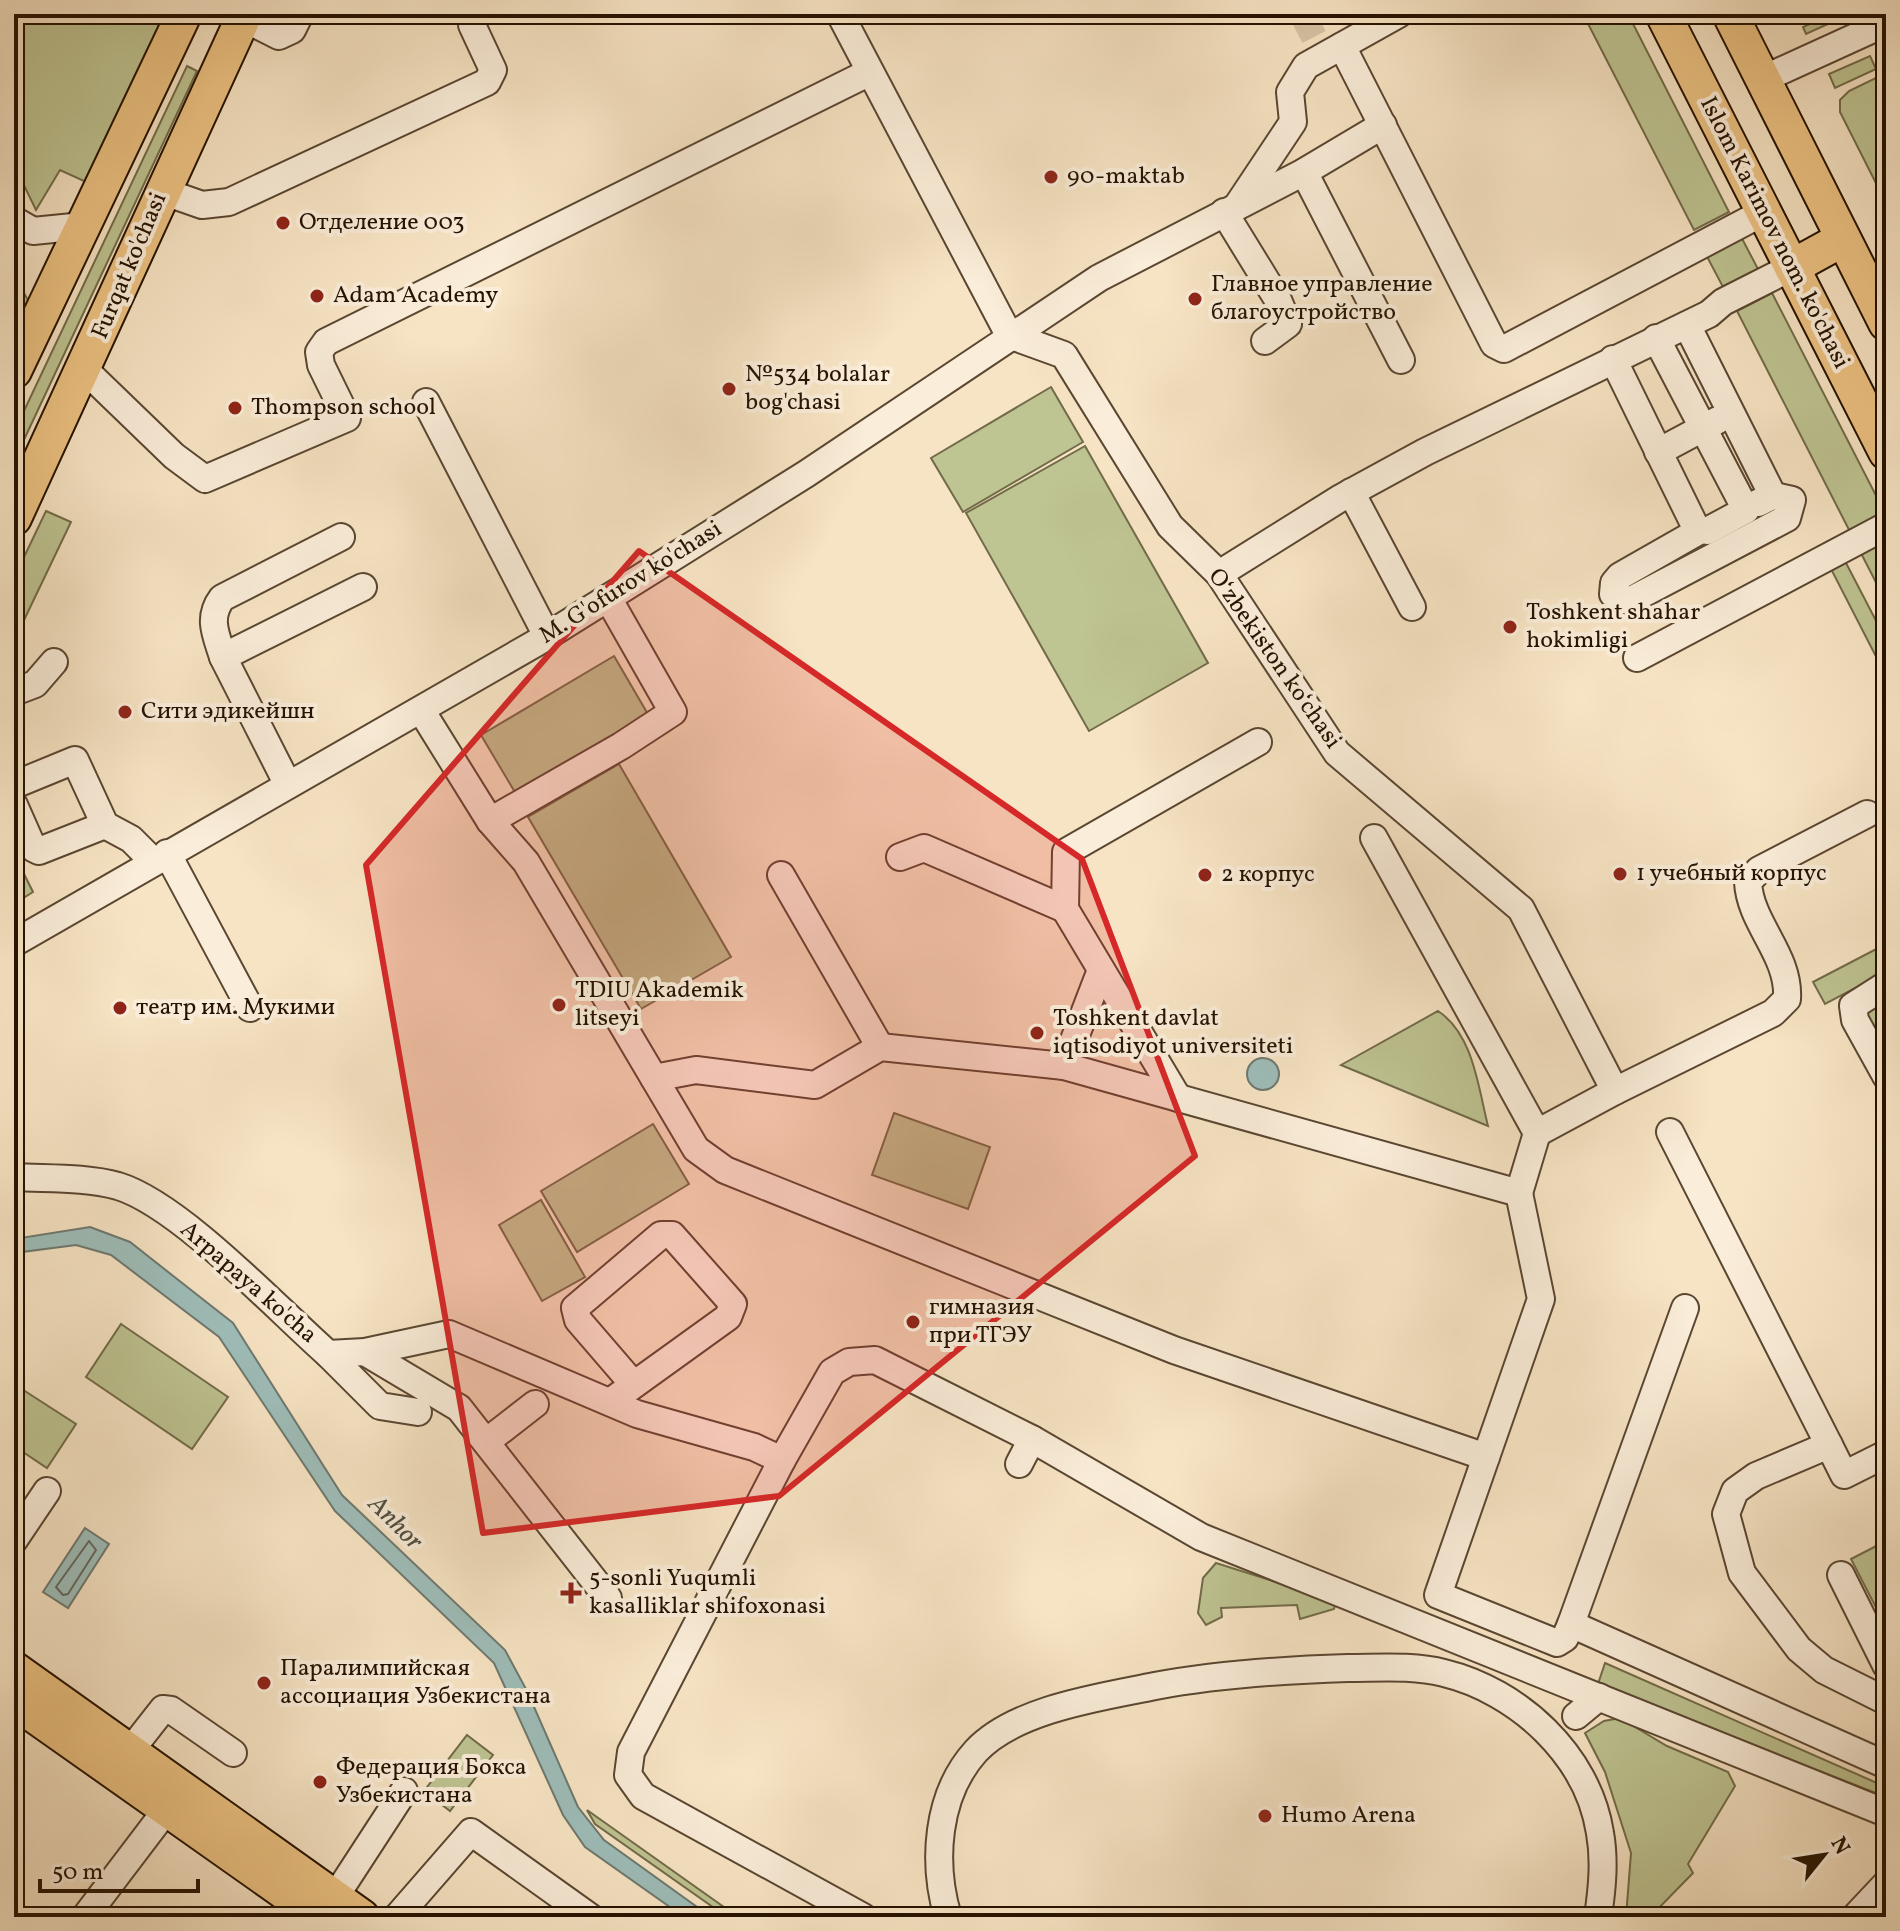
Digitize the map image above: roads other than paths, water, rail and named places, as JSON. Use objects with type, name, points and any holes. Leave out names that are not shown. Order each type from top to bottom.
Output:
[{"type":"main road","name":"Islom Karimov nom. ko'chasi","points":[[1663,14],[1886,452]]},
{"type":"main road","points":[[1730,14],[1843,239],[1876,276],[1886,323]]},
{"type":"main road","name":"Furqat ko'chasi","points":[[14,518],[85,370],[162,191],[244,16]]},
{"type":"main road","points":[[14,371],[181,20],[229,49]]},
{"type":"main road","points":[[1792,267],[1843,239]]},
{"type":"main road","points":[[14,1669],[130,1751],[327,1907]]},
{"type":"main road","points":[[14,1701],[167,1809],[327,1907],[362,1917]]},
{"type":"street","points":[[244,16],[279,36],[292,30],[300,14]]},
{"type":"street","points":[[162,191],[202,205],[229,202],[487,82],[493,70],[472,25],[472,19],[479,14]]},
{"type":"street","points":[[840,14],[1009,335]]},
{"type":"street","name":"M. G'ofurov ko'chasi","points":[[1230,209],[1293,122],[1290,92],[1306,66],[1399,14]]},
{"type":"street","points":[[1763,79],[1886,23]]},
{"type":"street","points":[[1342,46],[1494,344],[1504,349],[1764,212]]},
{"type":"street","points":[[85,370],[174,456],[205,479],[347,418],[321,365],[319,352],[326,342],[870,72]]},
{"type":"street","name":"M. G'ofurov ko'chasi","points":[[14,943],[547,636],[806,474],[1009,335],[1099,278],[1304,172],[1383,125]]},
{"type":"street","points":[[1304,172],[1401,360]]},
{"type":"street","points":[[1230,209],[1288,324],[1265,341]]},
{"type":"street","points":[[14,220],[33,231],[83,226]]},
{"type":"street","points":[[1219,574],[1351,492],[1698,319],[1723,302],[1792,267]]},
{"type":"street","points":[[1698,319],[1730,412],[1770,495]]},
{"type":"street","name":"O‘zbekiston ko‘chasi","points":[[1009,335],[1064,355],[1170,526],[1219,574],[1337,753],[1521,909],[1615,1091]]},
{"type":"street","points":[[1656,338],[1746,510]]},
{"type":"street","points":[[1613,359],[1699,531]]},
{"type":"street","points":[[426,402],[547,636]]},
{"type":"street","points":[[1658,452],[1730,412]]},
{"type":"street","points":[[1351,492],[1412,607]]},
{"type":"street","points":[[1770,495],[1792,500],[1787,518],[1633,599],[1622,600],[1613,594],[1620,576],[1770,495]]},
{"type":"street","points":[[1637,658],[1886,526]]},
{"type":"street","points":[[288,785],[223,657],[212,624],[214,609],[222,598],[341,537]]},
{"type":"street","points":[[1672,547],[1685,570]]},
{"type":"street","points":[[223,657],[363,587]]},
{"type":"street","points":[[490,821],[621,746],[673,712],[608,598]]},
{"type":"street","points":[[14,692],[35,684],[54,662]]},
{"type":"street","points":[[421,710],[490,821],[526,862],[696,1149],[725,1170],[1174,1350],[1486,1457]]},
{"type":"street","points":[[1178,1098],[1065,909],[1066,852],[1258,742]]},
{"type":"street","points":[[14,785],[75,760],[105,825],[160,857],[250,1008]]},
{"type":"street","points":[[14,805],[33,848],[39,851],[105,825]]},
{"type":"street","points":[[1685,1308],[1565,1638],[1557,1643],[1438,1595],[1541,1299],[1519,1193],[1537,1133],[1773,1013],[1787,999],[1789,980],[1749,898],[1748,882],[1759,870],[1867,814]]},
{"type":"street","points":[[1374,838],[1537,1133]]},
{"type":"street","points":[[900,857],[924,848],[1065,909]]},
{"type":"street","points":[[781,875],[880,1047]]},
{"type":"street","points":[[1064,1066],[1101,970]]},
{"type":"street","points":[[1886,985],[1853,1006],[1855,1020],[1886,1076]]},
{"type":"street","points":[[654,1078],[696,1070],[815,1085],[880,1047],[1064,1066],[1519,1193]]},
{"type":"street","points":[[1670,1132],[1844,1475],[1886,1454]]},
{"type":"street","name":"Arpapaya ko'cha","points":[[14,1177],[102,1183],[140,1195],[186,1227],[328,1354],[365,1352],[449,1334],[637,1414],[754,1447],[782,1460]]},
{"type":"street","points":[[610,1402],[634,1385],[728,1317],[733,1304],[672,1235],[661,1235],[575,1308],[578,1320],[634,1385]]},
{"type":"street","points":[[365,1352],[459,1408],[608,1598]]},
{"type":"street","points":[[328,1354],[380,1406],[418,1412]]},
{"type":"street","points":[[863,1917],[643,1796],[628,1775],[631,1752],[782,1460],[832,1372],[849,1362],[875,1360],[1032,1439],[1201,1537],[1599,1697],[1647,1722],[1886,1813]]},
{"type":"street","points":[[486,1442],[535,1404]]},
{"type":"street","points":[[1019,1464],[1032,1439]]},
{"type":"street","points":[[1829,1445],[1756,1476],[1735,1491],[1726,1514],[1742,1573],[1769,1614],[1799,1649],[1824,1670],[1886,1701]]},
{"type":"street","points":[[14,1540],[47,1491]]},
{"type":"street","points":[[1841,1575],[1886,1665]]},
{"type":"street","points":[[1571,1624],[1886,1765]]},
{"type":"street","points":[[948,1917],[939,1888],[937,1851],[944,1817],[957,1781],[976,1751],[1009,1727],[1090,1700],[1179,1682],[1269,1670],[1391,1667],[1444,1673],[1498,1693],[1565,1750],[1587,1791],[1600,1831],[1603,1885],[1598,1917]]},
{"type":"street","points":[[1576,1716],[1599,1697]]},
{"type":"street","points":[[130,1751],[163,1709],[171,1710],[233,1753]]},
{"type":"street","points":[[327,1907],[404,1791]]},
{"type":"street","points":[[85,1917],[167,1809]]},
{"type":"street","points":[[397,1917],[471,1832],[590,1917]]},
{"type":"street","points":[[1855,1917],[1886,1884]]},
{"type":"water","points":[[1263,1058],[1274,1063],[1279,1074],[1274,1085],[1263,1090],[1252,1085],[1247,1074],[1252,1063]]},
{"type":"water","name":"Anhor","points":[[90,1227],[130,1242],[233,1323],[342,1495],[505,1650],[527,1691],[578,1807],[604,1840],[711,1917],[684,1917],[585,1847],[563,1815],[494,1663],[335,1511],[219,1337],[111,1255],[76,1245],[14,1253],[14,1239]]},
{"type":"water","points":[[85,1528],[109,1544],[68,1608],[43,1592]]},
{"type":"tunnel","points":[[1302,14],[1324,56]]},
{"type":"place","name":"90-maktab","points":[[1051,177]]},
{"type":"place","name":"Отделение 003","points":[[283,223]]},
{"type":"place","name":"Adam Academy","points":[[317,296]]},
{"type":"place","name":"Главное управление благоустройство","points":[[1195,299]]},
{"type":"place","name":"№534 bolalar bog'chasi","points":[[729,389]]},
{"type":"place","name":"Thompson school","points":[[235,408]]},
{"type":"place","name":"Toshkent shahar hokimligi","points":[[1510,627]]},
{"type":"place","name":"Сити эдикейшн","points":[[125,712]]},
{"type":"place","name":"1 учебный корпус","points":[[1620,874]]},
{"type":"place","name":"2 корпус","points":[[1205,875]]},
{"type":"place","name":"TDIU Akademik litseyi","points":[[559,1005]]},
{"type":"place","name":"театр им. Мукими","points":[[120,1008]]},
{"type":"place","name":"Toshkent davlat iqtisodiyot universiteti","points":[[1037,1033]]},
{"type":"place","name":"гимназия при ТГЭУ","points":[[913,1322]]},
{"type":"place","name":"5-sonli Yuqumli kasalliklar shifoxonasi","points":[[571,1593]]},
{"type":"place","name":"Паралимпийская ассоциация Узбекистана","points":[[264,1683]]},
{"type":"place","name":"Федерация Бокса Узбекистана","points":[[320,1782]]},
{"type":"place","name":"Humo Arena","points":[[1265,1816]]}]
